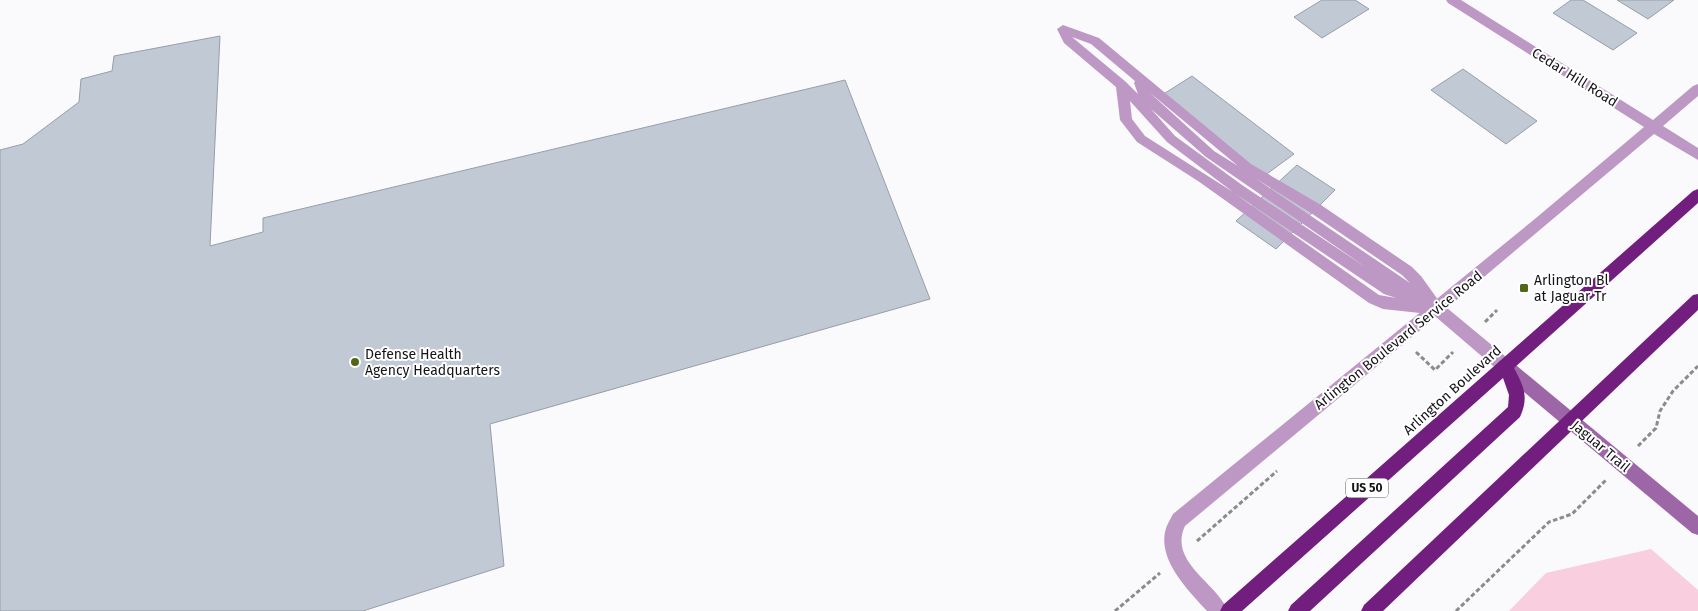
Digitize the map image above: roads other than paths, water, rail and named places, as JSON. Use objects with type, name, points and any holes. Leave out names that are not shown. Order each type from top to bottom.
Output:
[{"type":"highway","name":"Arlington Boulevard","points":[[1229,611],[1698,195]]},
{"type":"highway","points":[[1370,611],[1698,300]]},
{"type":"highway","points":[[1297,611],[1514,412],[1518,407],[1516,390],[1505,366]]},
{"type":"street","name":"Cedar Hill Road","points":[[1452,0],[1698,154]]},
{"type":"street","name":"Arlington Boulevard Service Road","points":[[1218,611],[1186,574],[1173,544],[1175,526],[1185,514],[1655,127],[1698,89]]},
{"type":"street","points":[[1436,308],[1505,366]]},
{"type":"street","name":"Jaguar Trail","points":[[1505,366],[1698,527]]},
{"type":"lane","points":[[1063,29],[1095,41],[1138,77],[1144,96],[1210,154],[1436,308],[1389,290],[1238,189],[1170,139],[1122,85],[1068,40],[1063,29]]},
{"type":"lane","points":[[1122,85],[1126,120],[1141,139],[1202,177],[1374,299],[1400,305],[1436,308]]},
{"type":"place","name":"Arlington Bl at Jaguar Tr","points":[[1524,288]]},
{"type":"place","name":"Defense Health Agency Headquarters","points":[[355,362]]}]
